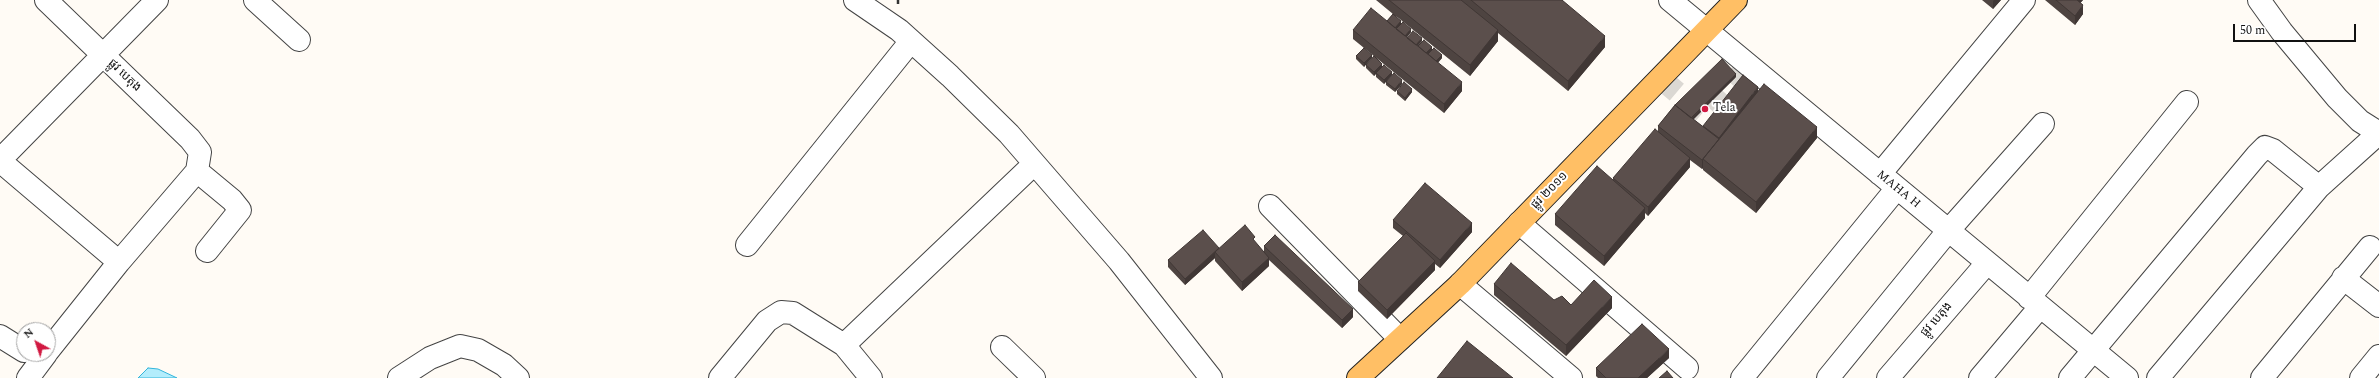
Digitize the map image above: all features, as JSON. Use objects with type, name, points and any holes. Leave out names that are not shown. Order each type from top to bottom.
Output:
[{"type":"main road","name":"ផ្លូវ ២០១១","points":[[1358,378],[1460,284],[1736,0]]},
{"type":"street","name":"ផ្លូវ បេតុង","points":[[46,0],[190,139],[199,162],[240,210],[207,251]]},
{"type":"street","points":[[119,262],[0,160],[157,0]]},
{"type":"street","points":[[255,0],[299,40]]},
{"type":"street","points":[[855,0],[899,30],[982,108],[1034,164],[1119,261],[1211,378]]},
{"type":"street","name":"MAHA H","points":[[1670,0],[1705,31],[2127,378]]},
{"type":"street","points":[[1880,174],[2024,0]]},
{"type":"street","points":[[2158,378],[2319,188],[2379,133],[2360,121],[2337,98],[2282,32],[2259,0]]},
{"type":"street","points":[[747,245],[911,41]]},
{"type":"street","points":[[1980,378],[2034,302],[2187,102]]},
{"type":"street","points":[[1828,378],[1948,231],[2043,124]]},
{"type":"street","points":[[2070,378],[2247,166],[2265,147],[2273,150],[2319,188]]},
{"type":"street","points":[[56,335],[119,262],[199,162]]},
{"type":"street","points":[[844,345],[1034,164]]},
{"type":"street","points":[[1742,378],[1896,188]]},
{"type":"street","points":[[1270,206],[1400,339]]},
{"type":"street","points":[[1519,223],[1687,368]]},
{"type":"street","points":[[2262,378],[2370,247]]},
{"type":"street","name":"ផ្លូវ បេតុង","points":[[1888,378],[1987,263]]},
{"type":"street","points":[[2343,278],[2379,306]]},
{"type":"street","points":[[1460,284],[1571,378]]},
{"type":"street","points":[[720,378],[767,321],[781,312],[798,316],[844,345],[871,378]]},
{"type":"street","points":[[0,336],[16,346]]},
{"type":"street","points":[[399,378],[430,358],[460,346],[478,350],[504,365],[518,378]]},
{"type":"street","points":[[1002,347],[1034,378]]},
{"type":"street","points":[[2361,378],[2379,356]]},
{"type":"water","points":[[148,368],[158,369],[177,378],[138,378]]},
{"type":"building","points":[[1389,0],[1461,0],[1498,30],[1470,65]]},
{"type":"building","points":[[1471,0],[1562,0],[1605,36],[1568,81]]},
{"type":"building","points":[[2056,0],[2077,0],[2083,5],[2075,16]]},
{"type":"building","points":[[1371,8],[1462,82],[1444,104],[1353,30]]},
{"type":"building","points":[[1393,14],[1401,21],[1395,28],[1387,21]]},
{"type":"building","points":[[1403,22],[1411,29],[1405,36],[1396,29]]},
{"type":"building","points":[[1413,31],[1422,38],[1416,45],[1407,38]]},
{"type":"building","points":[[1424,40],[1432,47],[1426,53],[1418,46]]},
{"type":"building","points":[[1364,48],[1372,55],[1364,63],[1356,56]]},
{"type":"building","points":[[1434,48],[1442,55],[1436,61],[1428,54]]},
{"type":"building","points":[[1374,56],[1382,64],[1374,72],[1366,65]]},
{"type":"building","points":[[1722,59],[1736,74],[1691,118],[1675,105]]},
{"type":"building","points":[[1384,65],[1392,72],[1384,80],[1376,73]]},
{"type":"building","points":[[1394,73],[1402,80],[1395,89],[1386,82]]},
{"type":"building","points":[[1743,75],[1758,87],[1719,138],[1703,126]]},
{"type":"building","points":[[1404,82],[1412,89],[1405,98],[1397,91]]},
{"type":"building","points":[[1764,84],[1817,127],[1756,202],[1703,159]]},
{"type":"building","points":[[1675,105],[1719,139],[1702,160],[1658,126]]},
{"type":"building","points":[[1655,129],[1690,158],[1648,207],[1613,178]]},
{"type":"building","points":[[1597,166],[1645,208],[1604,256],[1555,214]]},
{"type":"building","points":[[1425,183],[1472,223],[1440,260],[1393,220]]},
{"type":"building","points":[[1245,225],[1255,237],[1253,239],[1269,258],[1242,282],[1215,252]]},
{"type":"building","points":[[1203,230],[1219,248],[1185,279],[1168,260]]},
{"type":"building","points":[[1406,233],[1435,261],[1387,310],[1358,282]]},
{"type":"building","points":[[1275,235],[1353,309],[1342,320],[1264,246]]},
{"type":"building","points":[[1511,263],[1554,300],[1562,296],[1571,305],[1594,280],[1612,297],[1566,345],[1494,284]]},
{"type":"building","points":[[1642,324],[1669,349],[1638,378],[1606,378],[1596,368]]},
{"type":"building","points":[[1467,341],[1513,378],[1437,378]]},
{"type":"building","points":[[1667,371],[1673,378],[1659,378]]},
{"type":"tunnel","points":[[1660,78],[1704,115],[1748,66]]},
{"type":"place","name":"Tela","points":[[1705,109]]}]
